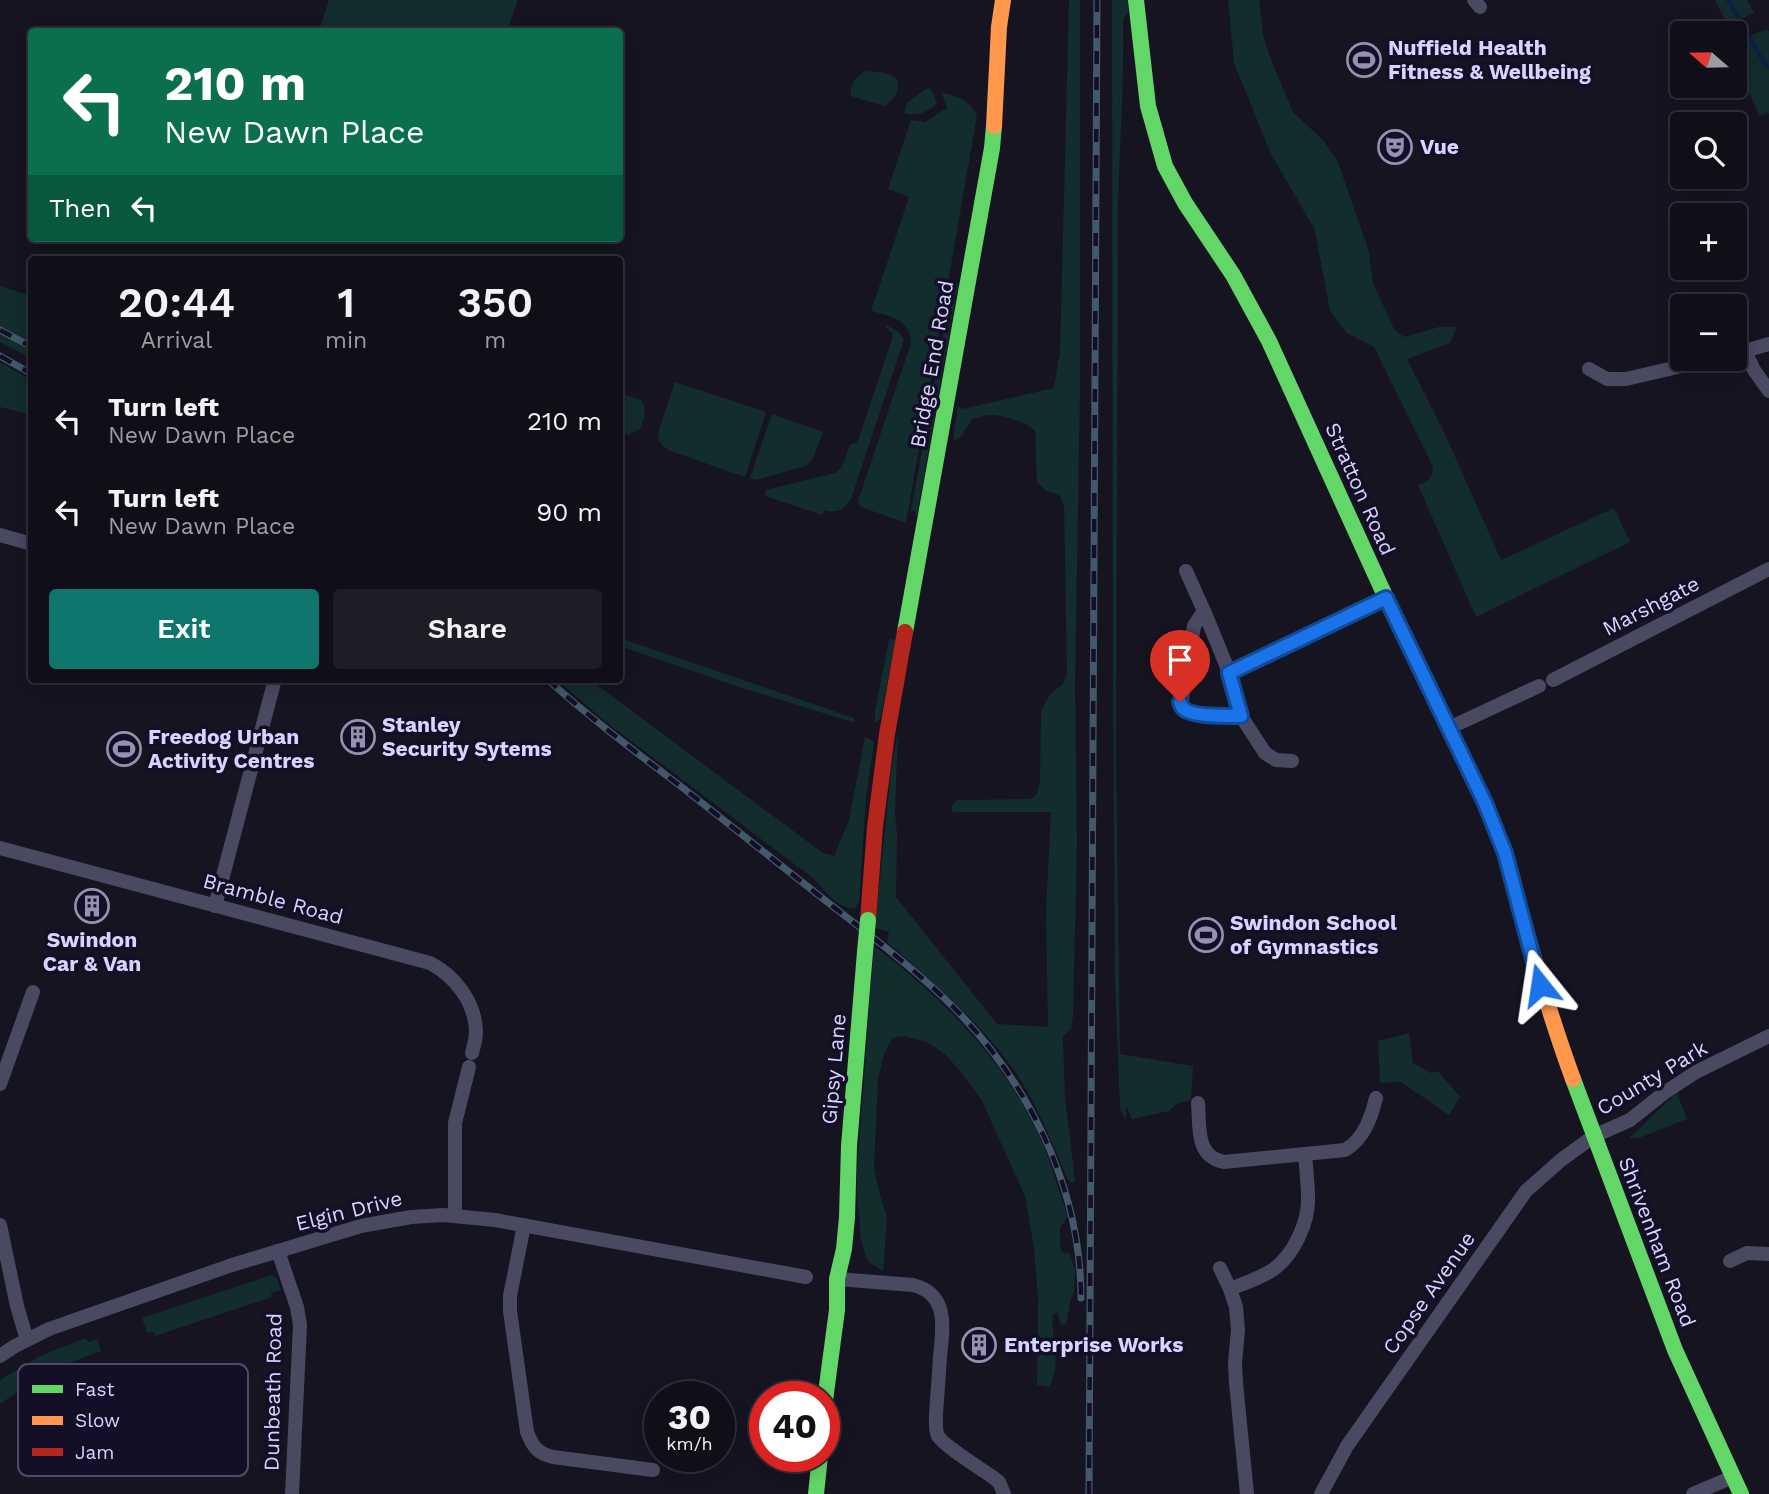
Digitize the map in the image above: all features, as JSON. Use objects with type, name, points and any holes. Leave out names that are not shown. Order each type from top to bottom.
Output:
[{"type":"street","name":"Bridge End Road","points":[[887,734],[992,148],[1003,0]]},
{"type":"street","name":"Stratton Road","points":[[1136,0],[1148,106],[1166,166],[1185,203],[1233,275],[1269,341],[1386,598],[1500,838],[1546,1001]]},
{"type":"street","points":[[1747,350],[1769,344]]},
{"type":"street","points":[[1747,361],[1769,391]]},
{"type":"street","points":[[1589,369],[1607,379],[1626,379],[1670,369]]},
{"type":"street","points":[[0,535],[28,543]]},
{"type":"street","name":"Marshgate","points":[[1553,680],[1769,569]]},
{"type":"street","points":[[1186,570],[1229,673],[1241,716],[1265,753],[1276,760],[1292,761]]},
{"type":"street","points":[[1229,673],[1386,598]]},
{"type":"street","points":[[1204,611],[1194,626],[1181,705],[1188,711],[1241,716]]},
{"type":"street","points":[[215,906],[274,683]]},
{"type":"street","points":[[1449,727],[1539,687]]},
{"type":"street","name":"Gipsy Lane","points":[[828,1381],[837,1310],[837,1279],[844,1249],[847,1217],[850,1125],[876,827],[887,734]]},
{"type":"street","name":"Bramble Road","points":[[0,848],[394,953],[442,969],[460,989],[474,1016],[476,1036],[455,1123],[455,1215]]},
{"type":"street","points":[[0,1084],[33,992]]},
{"type":"street","name":"Shrivenham Road","points":[[1546,1001],[1553,1027],[1675,1350],[1741,1494]]},
{"type":"street","name":"County Park","points":[[1594,1136],[1630,1120],[1696,1072],[1769,1036]]},
{"type":"street","points":[[1198,1103],[1202,1146],[1212,1159],[1224,1162],[1335,1152],[1349,1148],[1371,1118],[1376,1098]]},
{"type":"street","name":"Copse Avenue","points":[[1321,1494],[1348,1446],[1526,1191],[1594,1136]]},
{"type":"street","points":[[1230,1289],[1272,1270],[1286,1256],[1295,1241],[1307,1211],[1305,1154]]},
{"type":"street","name":"Elgin Drive","points":[[0,1356],[49,1329],[232,1265],[379,1222],[411,1217],[455,1215],[524,1225],[806,1276]]},
{"type":"street","points":[[524,1225],[510,1296],[510,1311],[527,1432],[532,1445],[543,1454],[553,1457],[644,1469]]},
{"type":"street","points":[[0,1226],[19,1317],[27,1340]]},
{"type":"street","name":"Dunbeath Road","points":[[278,1251],[297,1307],[300,1325],[292,1494]]},
{"type":"street","points":[[1730,1261],[1747,1253],[1769,1254]]},
{"type":"street","points":[[1220,1268],[1236,1307],[1236,1383],[1247,1494]]},
{"type":"street","points":[[837,1279],[913,1285],[924,1289],[934,1298],[941,1311],[943,1326],[936,1432],[942,1441],[999,1482],[1004,1494]]},
{"type":"street","points":[[816,1494],[818,1472]]},
{"type":"street","points":[[1693,1494],[1733,1477]]},
{"type":"green space","points":[[329,0],[518,0],[508,28],[320,28]]},
{"type":"green space","points":[[1069,0],[1080,0],[1080,392],[1075,684],[1077,843],[1073,1016],[1071,1029],[1063,1036],[1065,1097],[1075,1180],[1072,1183],[1068,1180],[1036,1107],[1011,1066],[968,1016],[887,942],[889,932],[875,928],[891,769],[898,732],[896,897],[997,1024],[1048,1027],[1046,908],[1051,812],[953,812],[951,806],[957,800],[1031,799],[1036,795],[1040,781],[1041,711],[1050,694],[1063,684],[1067,673],[1064,505],[1059,495],[1047,491],[1037,483],[1035,431],[1027,425],[1007,417],[988,415],[972,419],[961,437],[955,441],[953,439],[958,406],[962,409],[1054,388],[1060,352]]},
{"type":"green space","points":[[1112,0],[1128,0],[1128,12],[1123,19],[1118,231],[1116,756],[1120,1054],[1193,1066],[1191,1100],[1178,1103],[1169,1111],[1132,1119],[1126,1106],[1126,1119],[1120,1105],[1115,984]]},
{"type":"green space","points":[[1228,0],[1259,0],[1263,35],[1293,112],[1323,140],[1338,162],[1369,252],[1373,283],[1394,329],[1404,337],[1439,327],[1457,327],[1450,343],[1407,359],[1445,434],[1501,560],[1614,508],[1630,542],[1476,617],[1418,485],[1429,479],[1433,467],[1374,347],[1347,333],[1330,311],[1315,230],[1271,154],[1234,63]]},
{"type":"green space","points":[[1715,0],[1747,0],[1754,13],[1736,21],[1725,21]]},
{"type":"green space","points":[[1767,29],[1769,32],[1769,114],[1768,112],[1759,116],[1747,87],[1747,37]]},
{"type":"green space","points":[[867,71],[895,78],[898,87],[891,102],[884,106],[851,96],[854,80]]},
{"type":"green space","points":[[927,88],[931,89],[937,104],[921,113],[904,113],[907,103]]},
{"type":"green space","points":[[941,92],[966,102],[977,116],[906,523],[861,507],[858,501],[911,343],[903,323],[871,311],[909,197],[888,189],[911,120],[925,122],[947,108]]},
{"type":"green space","points":[[953,283],[958,284],[917,515],[915,515],[916,512],[911,510]]},
{"type":"green space","points":[[0,286],[28,295],[28,356],[0,342]]},
{"type":"green space","points":[[886,325],[900,333],[904,340],[851,499],[843,508],[836,511],[824,510],[822,515],[765,496],[766,490],[835,473],[840,469],[850,444],[857,443],[892,339],[892,333]]},
{"type":"green space","points":[[0,362],[28,378],[28,414],[0,407]]},
{"type":"green space","points":[[675,382],[766,412],[745,477],[668,450],[661,443],[659,429]]},
{"type":"green space","points":[[623,394],[641,400],[645,411],[640,429],[629,435],[623,434]]},
{"type":"green space","points":[[772,414],[823,432],[813,459],[806,466],[756,480],[750,478]]},
{"type":"green space","points":[[623,639],[854,718],[855,723],[623,647]]},
{"type":"green space","points":[[889,639],[896,640],[880,719],[875,723],[875,711]]},
{"type":"green space","points":[[561,683],[594,683],[823,853],[834,856],[849,820],[865,737],[873,741],[859,902],[855,909],[837,902],[813,878],[607,723]]},
{"type":"green space","points":[[874,946],[949,1010],[993,1060],[1029,1115],[1047,1154],[1068,1216],[1060,1228],[1060,1248],[1064,1253],[1070,1254],[1075,1270],[1074,1293],[1067,1321],[1064,1325],[1060,1323],[1057,1312],[1053,1314],[1056,1360],[1049,1387],[1037,1385],[1038,1298],[1034,1249],[1025,1196],[981,1099],[965,1077],[947,1056],[935,1047],[904,1036],[892,1039],[884,1054],[878,1079],[874,1168],[887,1218],[883,1271],[866,1257],[861,1240],[857,1170]]},
{"type":"green space","points":[[1409,1033],[1413,1063],[1431,1073],[1438,1071],[1460,1097],[1449,1115],[1401,1082],[1380,1083],[1378,1041]]},
{"type":"green space","points":[[1677,1093],[1687,1119],[1639,1138],[1629,1138],[1665,1104]]},
{"type":"green space","points":[[272,1275],[277,1278],[281,1290],[271,1293],[272,1297],[155,1336],[154,1332],[147,1333],[142,1318]]},
{"type":"green space","points":[[86,1338],[88,1342],[97,1339],[101,1351],[67,1364],[27,1364]]},
{"type":"green space","points":[[18,1369],[18,1392],[0,1404],[0,1380]]},
{"type":"waterway","points":[[1728,0],[1769,68]]},
{"type":"railway","points":[[1089,1494],[1097,0]]},
{"type":"railway","points":[[0,330],[28,345]]},
{"type":"railway","points":[[0,356],[28,372]]},
{"type":"railway","points":[[552,683],[896,956],[944,998],[973,1028],[1000,1061],[1023,1097],[1043,1134],[1059,1173],[1071,1214],[1081,1298]]},
{"type":"traffic: fast","points":[[1136,0],[1148,106],[1165,166],[1185,203],[1233,275],[1269,341],[1386,598],[1485,803],[1510,872]]},
{"type":"traffic: fast","points":[[905,632],[994,126]]},
{"type":"traffic: fast","points":[[865,952],[868,920]]},
{"type":"traffic: fast","points":[[828,1381],[837,1310],[837,1279],[844,1249],[847,1217],[849,1146],[865,952]]},
{"type":"traffic: fast","points":[[1573,1079],[1675,1350],[1741,1494]]},
{"type":"traffic: fast","points":[[816,1494],[818,1472]]},
{"type":"traffic: slow","points":[[994,126],[1003,0]]},
{"type":"traffic: slow","points":[[1510,872],[1547,1002],[1573,1079]]},
{"type":"traffic: jam","points":[[868,920],[875,827],[887,734],[905,632]]},
{"type":"place","name":"Nuffield Health Fitness & Wellbeing","points":[[1364,60]]},
{"type":"place","name":"Vue","points":[[1395,147]]},
{"type":"place","name":"Stanley Security Sytems","points":[[358,737]]},
{"type":"place","name":"Freedog Urban Activity Centres","points":[[124,749]]},
{"type":"place","name":"Swindon Car & Van","points":[[92,906]]},
{"type":"place","name":"Swindon School of Gymnastics","points":[[1206,935]]},
{"type":"place","name":"Enterprise Works","points":[[979,1345]]},
{"type":"route","points":[[1180,702],[1188,711],[1241,716],[1229,673],[1386,598],[1500,838],[1540,985]]}]
